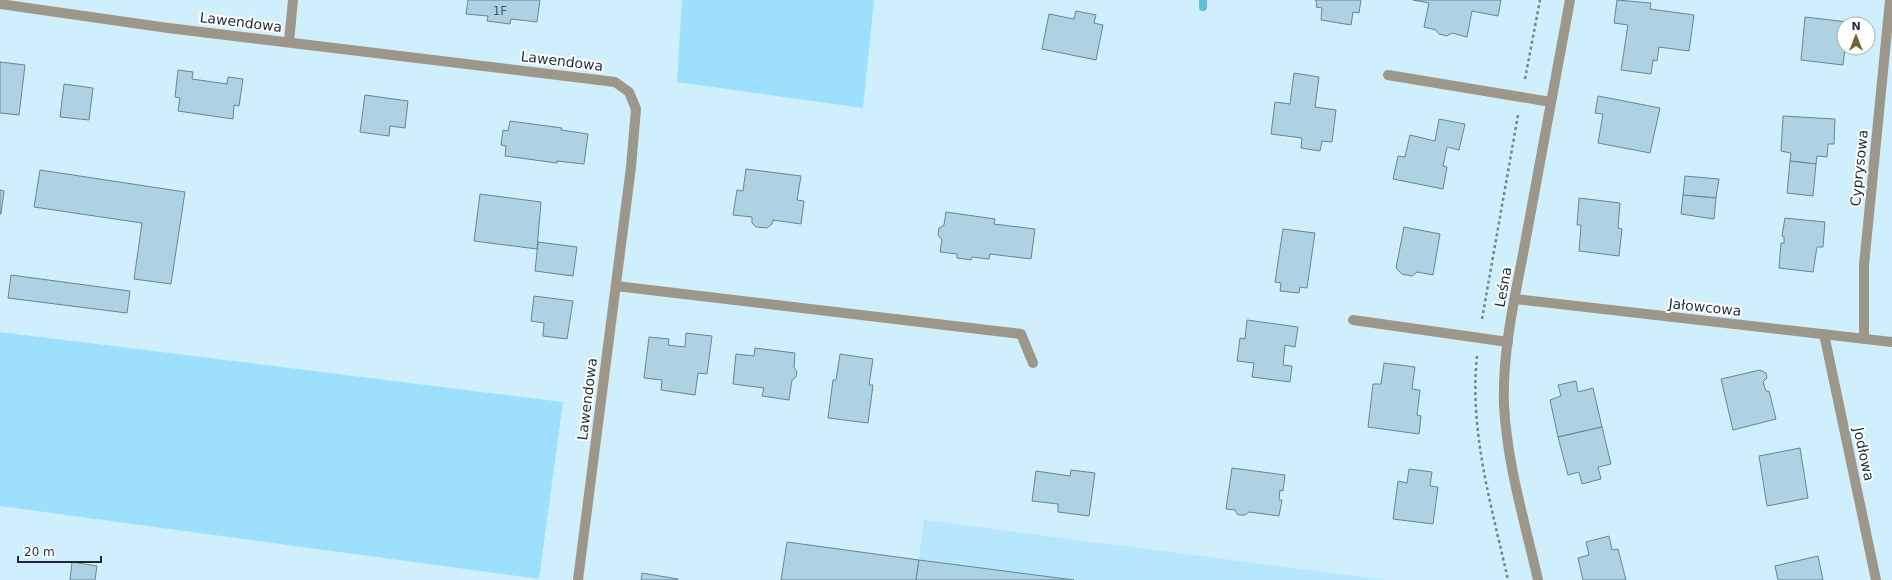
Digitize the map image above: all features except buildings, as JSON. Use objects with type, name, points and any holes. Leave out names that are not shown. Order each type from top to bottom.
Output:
[{"type":"street","points":[[289,42],[293,0]]},
{"type":"street","name":"Leśna","points":[[1538,580],[1515,480],[1507,435],[1504,391],[1508,342],[1515,299],[1570,0]]},
{"type":"street","name":"Cyprysowa","points":[[1864,338],[1864,265],[1890,0]]},
{"type":"street","name":"Lawendowa","points":[[0,4],[168,28],[615,82],[629,92],[636,109],[631,167],[578,580]]},
{"type":"street","points":[[1388,75],[1551,102]]},
{"type":"street","points":[[616,286],[1021,334],[1033,363]]},
{"type":"street","name":"Jałowcowa","points":[[1515,299],[1892,342]]},
{"type":"street","points":[[1353,320],[1508,342]]},
{"type":"street","name":"Jodłowa","points":[[1824,334],[1876,580]]},
{"type":"shaded area","points":[[682,0],[874,0],[863,108],[677,82]]},
{"type":"shaded area","points":[[0,332],[563,402],[539,579],[0,506]]},
{"type":"shaded area","points":[[924,520],[1009,531],[1385,580],[916,580]]},
{"type":"waterway","points":[[1203,0],[1203,7]]}]
